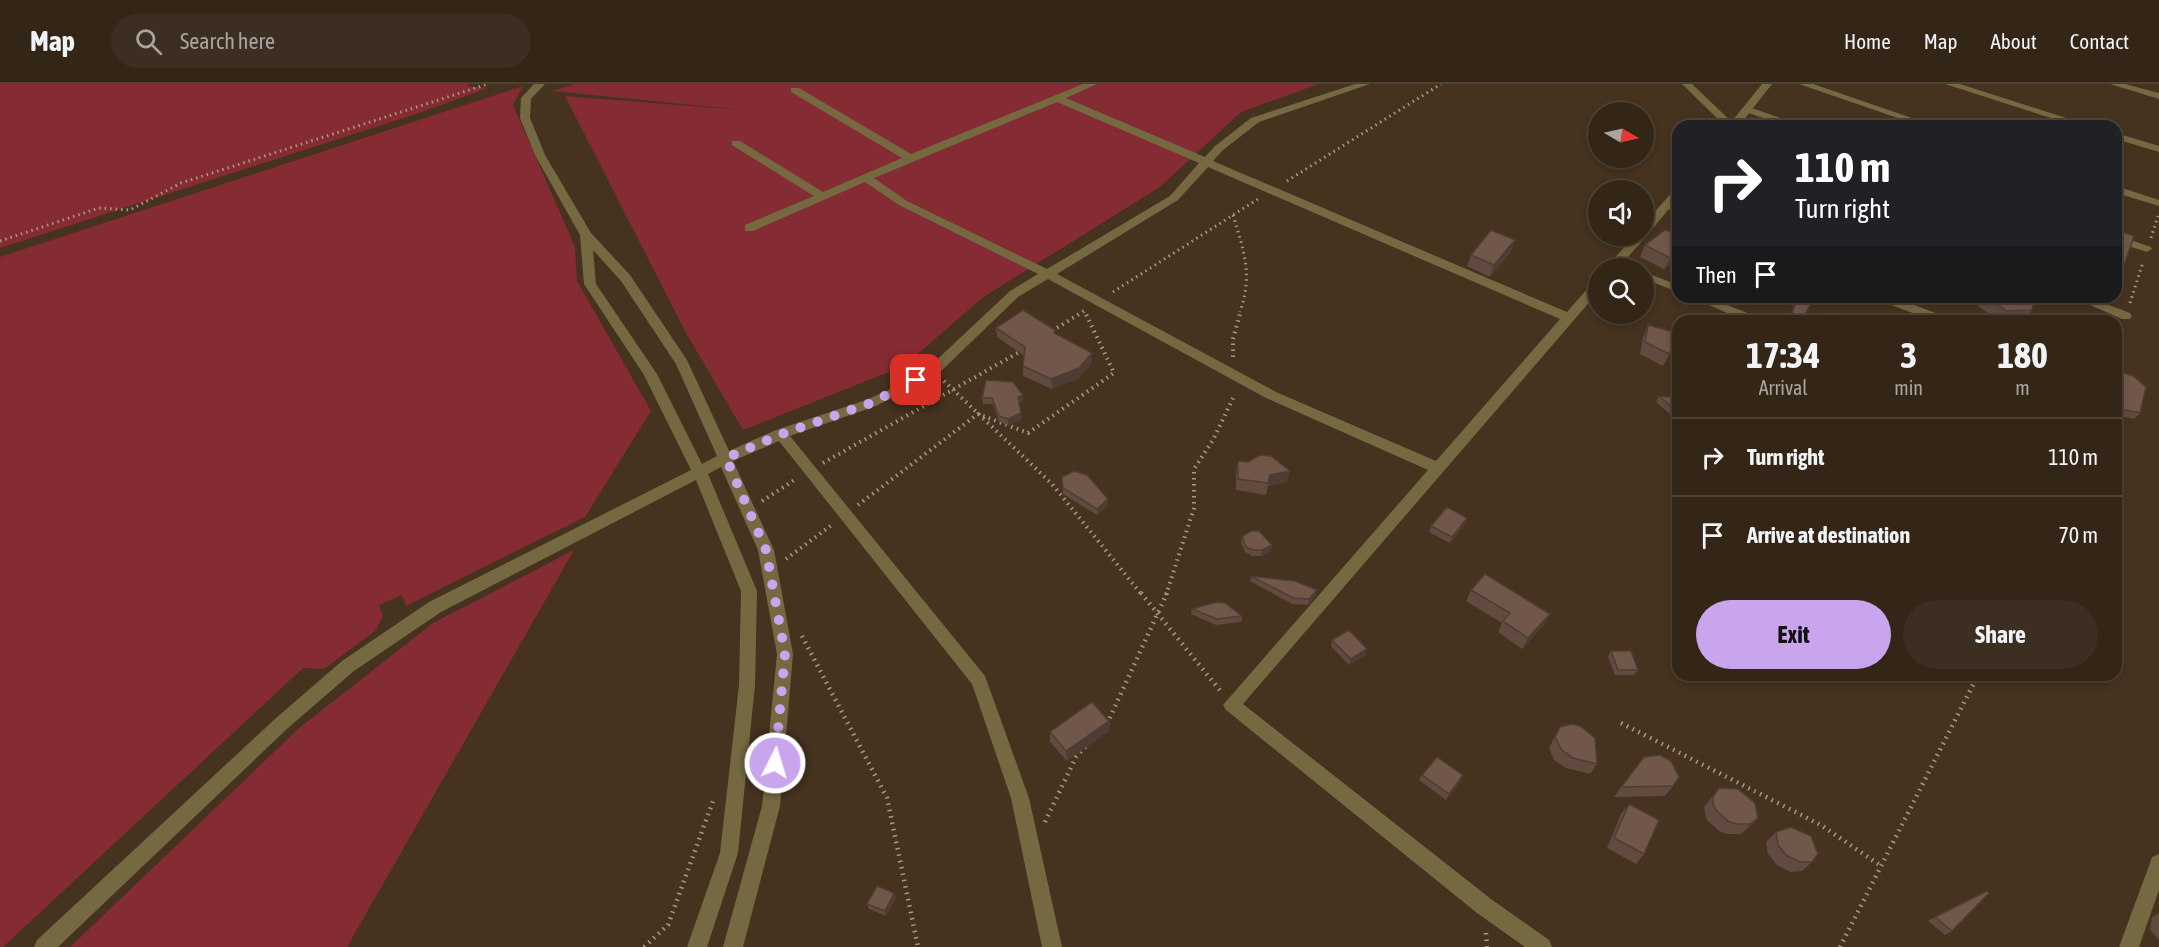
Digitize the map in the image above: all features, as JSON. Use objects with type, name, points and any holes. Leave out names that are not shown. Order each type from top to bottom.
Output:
[{"type":"street","points":[[540,84],[526,98],[525,118],[540,155],[586,235],[626,278],[681,363],[766,550],[785,654],[771,806],[733,947]]},
{"type":"street","points":[[749,228],[910,158],[1092,84]]},
{"type":"street","points":[[44,947],[212,792],[282,723],[348,666],[435,607],[726,458],[782,434],[871,403],[933,370],[1014,294],[1174,198],[1237,132],[1255,120],[1365,84]]},
{"type":"street","points":[[1737,120],[1767,84]]},
{"type":"street","points":[[795,90],[910,158]]},
{"type":"street","points":[[1057,98],[1205,164],[1569,318]]},
{"type":"street","points":[[736,143],[822,196]]},
{"type":"street","points":[[865,177],[903,203],[1048,274],[1271,394],[1438,468]]},
{"type":"street","points":[[1654,220],[1672,199]]},
{"type":"street","points":[[586,235],[590,284],[650,374],[711,495],[749,591],[747,685],[729,854],[697,947]]},
{"type":"street","points":[[1542,947],[1484,906],[1232,705],[1588,296]]},
{"type":"street","points":[[782,434],[979,681],[1020,798],[1052,947]]},
{"type":"street","points":[[2129,947],[2159,863]]},
{"type":"lane","points":[[1687,84],[1726,120]]},
{"type":"lane","points":[[1804,84],[1912,120]]},
{"type":"lane","points":[[1950,84],[2066,120]]},
{"type":"lane","points":[[2115,84],[2159,96]]},
{"type":"lane","points":[[1746,109],[1778,120]]},
{"type":"lane","points":[[2122,138],[2159,149]]},
{"type":"lane","points":[[2122,191],[2159,203]]},
{"type":"lane","points":[[1667,205],[1672,207]]},
{"type":"lane","points":[[2122,240],[2147,249]]},
{"type":"lane","points":[[1654,279],[1672,287]]},
{"type":"lane","points":[[1712,303],[1741,315]]},
{"type":"lane","points":[[1898,303],[1929,315]]},
{"type":"lane","points":[[2093,303],[2126,316]]},
{"type":"path","points":[[0,241],[99,208],[130,210],[181,183],[488,84]]},
{"type":"path","points":[[2122,328],[2159,213]]},
{"type":"path","points":[[1105,726],[1112,718],[1169,588],[1194,508],[1194,469],[1213,440],[1237,390],[1232,348],[1234,323],[1248,288],[1247,262],[1233,215]]},
{"type":"path","points":[[978,414],[1028,433],[1114,373],[1084,311]]},
{"type":"path","points":[[933,370],[1052,484],[1232,705]]},
{"type":"path","points":[[770,571],[978,414]]},
{"type":"path","points":[[801,634],[886,798],[918,947]]},
{"type":"path","points":[[1840,947],[1975,681]]},
{"type":"path","points":[[1621,723],[1821,825],[1881,866]]},
{"type":"path","points":[[1031,850],[1076,757],[1090,741]]},
{"type":"path","points":[[644,947],[668,925],[697,852],[714,798]]},
{"type":"shaded area","points":[[0,84],[470,84],[466,86],[488,88],[416,114],[0,248]]},
{"type":"shaded area","points":[[575,84],[1319,84],[1241,112],[1160,187],[982,298],[904,366],[743,430],[686,333],[565,96],[742,110],[552,91]]},
{"type":"shaded area","points":[[523,86],[513,105],[575,247],[577,281],[651,411],[585,517],[406,606],[402,595],[379,605],[383,616],[375,631],[324,669],[303,668],[3,947],[0,947],[0,257]]},
{"type":"shaded area","points":[[574,550],[347,947],[70,947],[298,729],[433,623]]},
{"type":"building","points":[[1491,230],[1515,240],[1494,265],[1471,255]]},
{"type":"building","points":[[1665,230],[1672,232],[1672,256],[1670,258],[1647,246],[1654,246],[1654,238]]},
{"type":"building","points":[[2122,232],[2134,236],[2122,271]]},
{"type":"building","points":[[1795,303],[1812,303],[1804,315],[1792,315]]},
{"type":"building","points":[[1996,303],[2034,303],[2032,310],[2007,311]]},
{"type":"building","points":[[1023,310],[1055,330],[1054,333],[1092,353],[1079,368],[1051,379],[1023,366],[1025,347],[996,328]]},
{"type":"building","points":[[1648,325],[1672,331],[1672,349],[1669,354],[1645,342]]},
{"type":"building","points":[[2122,372],[2133,376],[2146,387],[2140,413],[2122,409]]},
{"type":"building","points":[[986,380],[1013,382],[1023,395],[1018,397],[1021,413],[1008,419],[999,416],[992,398],[982,398]]},
{"type":"building","points":[[1659,396],[1672,397],[1672,407]]},
{"type":"building","points":[[1260,455],[1271,456],[1290,471],[1270,475],[1268,483],[1238,479],[1238,461],[1248,462]]},
{"type":"building","points":[[1074,471],[1087,475],[1108,499],[1097,509],[1063,488],[1062,477]]},
{"type":"building","points":[[1447,507],[1467,518],[1452,537],[1431,526]]},
{"type":"building","points":[[1251,531],[1259,531],[1272,545],[1262,550],[1246,547],[1242,537]]},
{"type":"building","points":[[1485,574],[1550,614],[1528,638],[1503,621],[1510,613],[1471,590]]},
{"type":"building","points":[[1251,576],[1295,581],[1317,590],[1309,599],[1293,598]]},
{"type":"building","points":[[1217,602],[1225,603],[1242,616],[1217,619],[1192,609]]},
{"type":"building","points":[[1349,630],[1367,649],[1351,659],[1332,640]]},
{"type":"building","points":[[1611,651],[1631,651],[1638,670],[1618,670]]},
{"type":"building","points":[[1092,702],[1109,721],[1066,751],[1050,732]]},
{"type":"building","points":[[1572,724],[1580,726],[1595,738],[1597,764],[1573,758],[1561,749],[1555,737],[1560,727]]},
{"type":"building","points":[[1660,755],[1671,761],[1679,777],[1673,786],[1621,787],[1644,757]]},
{"type":"building","points":[[1437,757],[1463,775],[1449,794],[1422,775]]},
{"type":"building","points":[[1719,788],[1738,789],[1755,803],[1758,818],[1750,824],[1736,824],[1728,821],[1716,810],[1713,803],[1713,797]]},
{"type":"building","points":[[1629,804],[1659,820],[1644,854],[1614,838]]},
{"type":"building","points":[[1791,827],[1811,836],[1818,854],[1812,862],[1800,862],[1787,856],[1778,845],[1776,832]]},
{"type":"building","points":[[877,886],[894,893],[885,911],[867,904]]},
{"type":"building","points":[[1987,891],[1989,893],[1952,931],[1935,917]]},
{"type":"route","points":[[775,763],[785,654],[766,550],[726,458],[782,434],[871,403],[916,380]]}]
